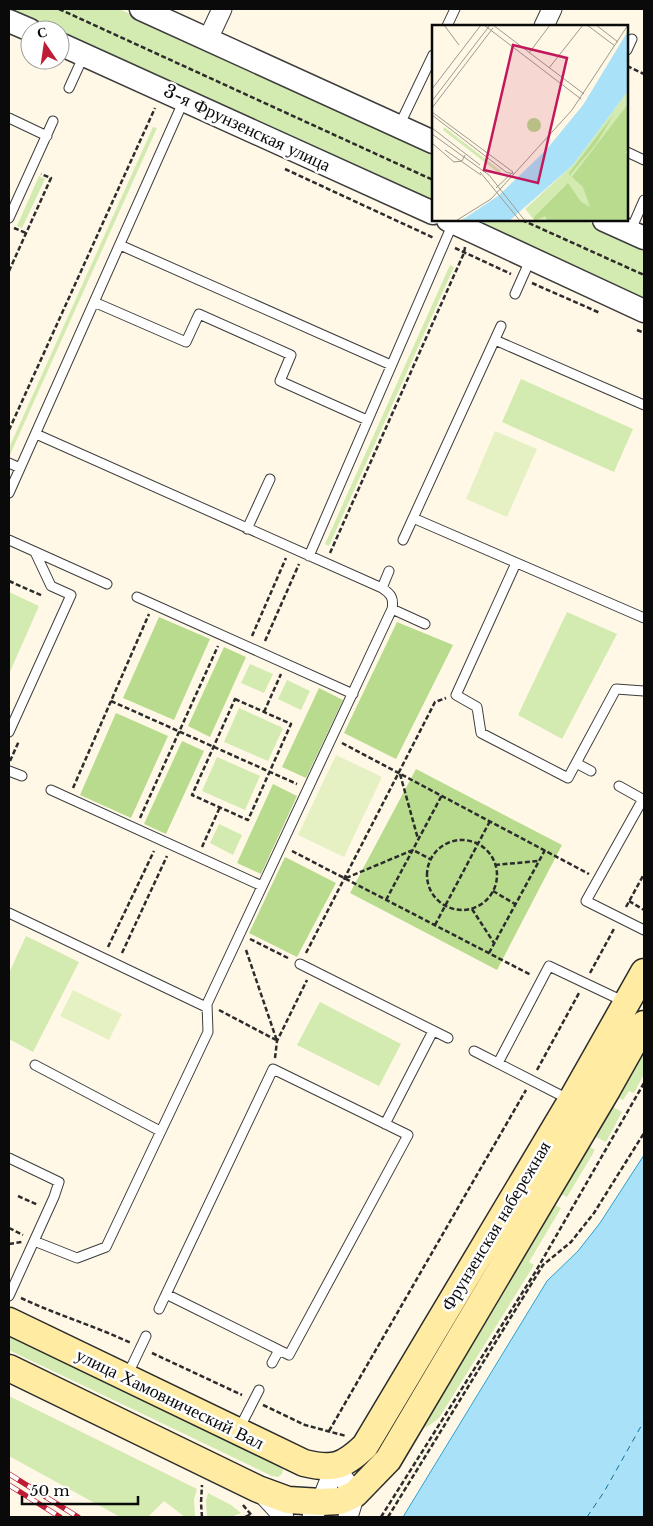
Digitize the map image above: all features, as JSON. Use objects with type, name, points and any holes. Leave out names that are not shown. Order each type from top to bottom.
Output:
[{"type":"main road","name":"Фрунзенская набережная","points":[[335,1467],[351,1460],[364,1446],[628,1003],[644,972]]},
{"type":"main road","name":"Фрунзенская набережная","points":[[351,1506],[388,1460],[607,1090],[644,1024]]},
{"type":"main road","name":"улица Хамовнический Вал","points":[[9,1321],[304,1463],[321,1467],[335,1467]]},
{"type":"main road","points":[[9,1368],[258,1489],[317,1510],[340,1501],[351,1506]]},
{"type":"street","points":[[141,9],[432,142]]},
{"type":"street","points":[[208,39],[222,9]]},
{"type":"street","points":[[544,25],[552,9]]},
{"type":"street","name":"3-я Фрунзенская улица","points":[[70,49],[432,212]]},
{"type":"street","name":"3-я Фрунзенская улица","points":[[451,221],[531,258],[640,320]]},
{"type":"street","points":[[606,221],[637,235]]},
{"type":"street","points":[[335,1467],[351,1506]]},
{"type":"street","points":[[317,1510],[335,1467]]},
{"type":"street","points":[[258,1489],[284,1517]]},
{"type":"lane","points":[[447,25],[455,9]]},
{"type":"lane","points":[[628,48],[632,39]]},
{"type":"lane","points":[[68,88],[84,55]]},
{"type":"lane","points":[[399,126],[432,58]]},
{"type":"lane","points":[[9,493],[184,100]]},
{"type":"lane","points":[[9,118],[47,136]]},
{"type":"lane","points":[[9,218],[53,121]]},
{"type":"lane","points":[[628,152],[644,160]]},
{"type":"lane","points":[[637,235],[644,200]]},
{"type":"lane","points":[[306,554],[391,365],[446,221]]},
{"type":"lane","points":[[120,245],[391,365]]},
{"type":"lane","points":[[515,294],[531,258]]},
{"type":"lane","points":[[94,302],[186,342],[199,314],[291,355],[280,381],[367,420]]},
{"type":"lane","points":[[403,540],[500,326]]},
{"type":"lane","points":[[495,340],[644,406]]},
{"type":"lane","points":[[34,1241],[78,1258],[106,1247],[208,1032],[207,1005],[392,609],[394,601],[390,593],[382,588],[36,434]]},
{"type":"lane","points":[[9,463],[20,468]]},
{"type":"lane","points":[[248,529],[270,479]]},
{"type":"lane","points":[[413,518],[644,618]]},
{"type":"lane","points":[[9,540],[107,584]]},
{"type":"lane","points":[[9,732],[71,595],[51,586],[35,552]]},
{"type":"lane","points":[[516,562],[456,695],[477,707],[481,733],[568,778],[616,689],[644,691]]},
{"type":"lane","points":[[382,588],[389,572]]},
{"type":"lane","points":[[137,597],[352,694]]},
{"type":"lane","points":[[392,609],[425,624]]},
{"type":"lane","points":[[576,763],[591,771]]},
{"type":"lane","points":[[9,770],[22,776]]},
{"type":"lane","points":[[619,786],[644,799],[586,900],[644,930]]},
{"type":"lane","points":[[51,790],[262,886]]},
{"type":"lane","points":[[9,913],[207,1005]]},
{"type":"lane","points":[[300,964],[448,1038]]},
{"type":"lane","points":[[498,1064],[549,966],[628,1003]]},
{"type":"lane","points":[[385,1124],[433,1031]]},
{"type":"lane","points":[[474,1051],[570,1101]]},
{"type":"lane","points":[[35,1065],[160,1131]]},
{"type":"lane","points":[[159,1309],[166,1294],[273,1069],[408,1136],[289,1355],[166,1294]]},
{"type":"lane","points":[[9,1158],[59,1182],[10,1294]]},
{"type":"lane","points":[[126,1378],[146,1336]]},
{"type":"lane","points":[[272,1363],[279,1350]]},
{"type":"lane","points":[[238,1432],[259,1390]]},
{"type":"path","points":[[59,9],[432,180]]},
{"type":"path","points":[[628,66],[644,74]]},
{"type":"path","points":[[9,430],[155,107]]},
{"type":"path","points":[[9,271],[51,178],[31,169]]},
{"type":"path","points":[[524,221],[644,275]]},
{"type":"path","points":[[9,226],[26,233]]},
{"type":"path","points":[[326,564],[464,252],[601,314]]},
{"type":"path","points":[[640,320],[644,333]]},
{"type":"path","points":[[247,647],[290,548]]},
{"type":"path","points":[[260,652],[306,554]]},
{"type":"path","points":[[9,581],[45,596]]},
{"type":"path","points":[[69,798],[153,605]]},
{"type":"path","points":[[135,829],[222,635]]},
{"type":"path","points":[[264,712],[286,664]]},
{"type":"path","points":[[240,934],[300,964],[435,702],[456,695]]},
{"type":"path","points":[[235,699],[291,724],[248,820],[192,795],[214,747],[235,699]]},
{"type":"path","points":[[111,701],[308,789]]},
{"type":"path","points":[[332,738],[599,879]]},
{"type":"path","points":[[399,773],[418,839]]},
{"type":"path","points":[[386,900],[442,795]]},
{"type":"path","points":[[197,857],[220,807]]},
{"type":"path","points":[[435,925],[490,821]]},
{"type":"path","points":[[103,958],[159,840]]},
{"type":"path","points":[[465,840],[478,844],[489,853],[495,864],[497,878],[493,891],[484,902],[472,908],[459,910],[446,906],[435,898],[428,886],[427,872],[431,859],[439,848],[451,842],[465,840]]},
{"type":"path","points":[[116,964],[172,846]]},
{"type":"path","points":[[282,846],[541,980]]},
{"type":"path","points":[[345,878],[413,850],[431,859]]},
{"type":"path","points":[[489,953],[545,850]]},
{"type":"path","points":[[495,864],[538,861]]},
{"type":"path","points":[[329,1431],[531,1080],[644,874]]},
{"type":"path","points":[[493,891],[515,904]]},
{"type":"path","points":[[628,902],[644,910]]},
{"type":"path","points":[[472,908],[494,943]]},
{"type":"path","points":[[240,934],[277,1041]]},
{"type":"path","points":[[273,1069],[277,1041],[312,970]]},
{"type":"path","points":[[207,1005],[277,1041]]},
{"type":"path","points":[[382,1517],[536,1271],[644,1083]]},
{"type":"path","points":[[388,1517],[542,1265],[572,1242],[618,1176],[644,1133]]},
{"type":"path","points":[[18,1196],[48,1210]]},
{"type":"path","points":[[10,1294],[50,1311],[101,1329],[305,1425],[350,1438]]},
{"type":"path","points":[[410,1473],[414,1476]]},
{"type":"path","points":[[202,1484],[200,1503],[202,1517]]},
{"type":"path","points":[[244,1517],[251,1514]]},
{"type":"green space","points":[[9,9],[119,9],[432,152],[432,203],[70,40],[70,20],[26,20],[9,12]]},
{"type":"green space","points":[[153,127],[157,128],[9,457],[9,448]]},
{"type":"green space","points":[[39,176],[45,179],[22,228],[17,226]]},
{"type":"green space","points":[[474,221],[586,221],[644,247],[644,300]]},
{"type":"green space","points":[[450,265],[454,267],[329,546],[325,544]]},
{"type":"green space","points":[[521,379],[633,429],[614,472],[502,422]]},
{"type":"green space","points":[[495,431],[537,449],[507,517],[466,499]]},
{"type":"green space","points":[[9,592],[39,606],[9,674]]},
{"type":"green space","points":[[567,612],[617,634],[562,739],[518,715]]},
{"type":"green space","points":[[159,617],[210,639],[174,720],[123,698]]},
{"type":"green space","points":[[397,622],[453,645],[396,759],[344,733]]},
{"type":"green space","points":[[224,647],[246,657],[210,737],[188,726]]},
{"type":"green space","points":[[250,664],[273,674],[264,693],[241,683]]},
{"type":"green space","points":[[287,680],[310,691],[301,710],[278,699]]},
{"type":"green space","points":[[319,688],[343,700],[306,778],[282,767]]},
{"type":"green space","points":[[239,708],[283,728],[268,761],[224,742]]},
{"type":"green space","points":[[116,713],[168,736],[131,818],[80,795]]},
{"type":"green space","points":[[182,741],[204,751],[166,834],[144,824]]},
{"type":"green space","points":[[336,755],[382,777],[344,857],[298,835]]},
{"type":"green space","points":[[217,757],[260,776],[245,810],[202,791]]},
{"type":"green space","points":[[416,769],[562,845],[497,970],[350,893]]},
{"type":"green space","points":[[273,784],[297,796],[261,874],[237,863]]},
{"type":"green space","points":[[219,824],[242,835],[233,855],[210,843]]},
{"type":"green space","points":[[285,857],[336,883],[297,957],[249,933]]},
{"type":"green space","points":[[26,936],[79,962],[33,1052],[9,1039],[9,973]]},
{"type":"green space","points":[[73,990],[122,1014],[109,1040],[60,1016]]},
{"type":"green space","points":[[320,1002],[401,1044],[379,1086],[297,1045]]},
{"type":"green space","points":[[644,1050],[644,1074],[634,1093],[629,1091],[623,1100],[617,1097]]},
{"type":"green space","points":[[611,1106],[622,1112],[606,1142],[594,1136]]},
{"type":"green space","points":[[588,1146],[595,1150],[567,1197],[561,1194]]},
{"type":"green space","points":[[555,1205],[561,1208],[529,1262],[534,1265],[439,1418],[421,1430],[503,1294]]},
{"type":"green space","points":[[9,1335],[278,1464],[283,1469],[282,1474],[278,1477],[272,1476],[9,1350]]},
{"type":"green space","points":[[9,1396],[197,1489],[194,1499],[195,1517],[185,1517],[164,1501],[148,1517],[120,1517],[9,1456]]},
{"type":"green space","points":[[208,1493],[231,1505],[241,1513],[231,1517],[207,1517],[206,1501]]},
{"type":"water","points":[[644,1155],[644,1517],[403,1517],[547,1281],[578,1251],[600,1223]]},
{"type":"ferry route","points":[[587,1517],[604,1492],[644,1421]]},
{"type":"railway","points":[[9,1474],[78,1517]]},
{"type":"railway","points":[[9,1485],[60,1517]]}]
